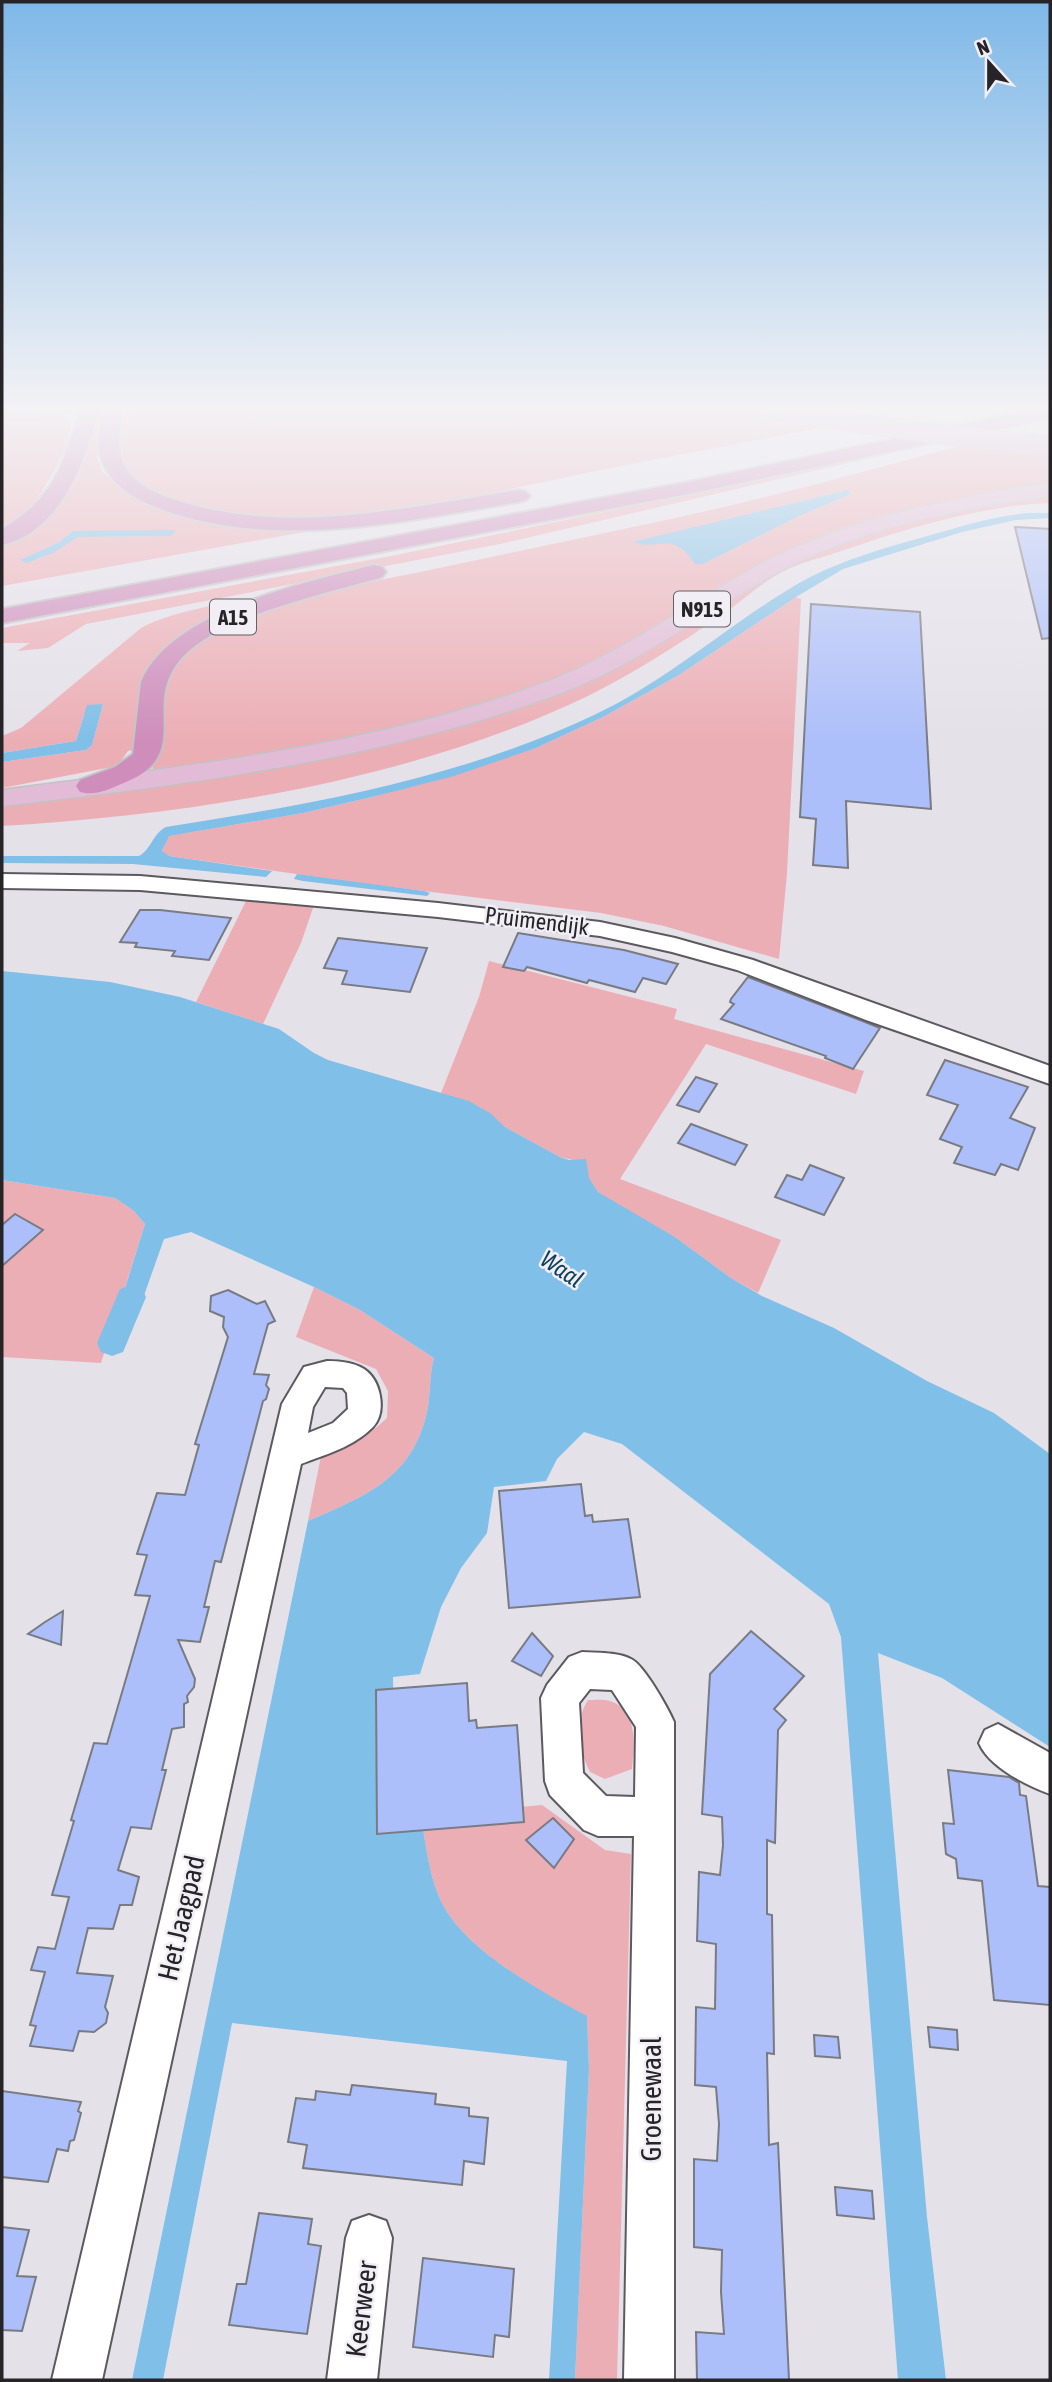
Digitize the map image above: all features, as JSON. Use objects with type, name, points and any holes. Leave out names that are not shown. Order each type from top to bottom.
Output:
[{"type":"highway","points":[[2,538],[31,518]]},
{"type":"highway","points":[[233,518],[271,523],[316,523],[373,518]]},
{"type":"highway","points":[[2,596],[428,518]]},
{"type":"highway","name":"A15","points":[[2,616],[526,518]]},
{"type":"highway","name":"A15","points":[[583,529],[629,518]]},
{"type":"highway","name":"A15","points":[[204,605],[400,567]]},
{"type":"highway","name":"A15","points":[[90,786],[125,773],[146,757],[152,694],[158,673],[169,657],[191,640],[225,620],[262,604],[374,572]]},
{"type":"main road","name":"N915","points":[[2,798],[231,767],[359,745],[489,710],[556,687],[611,662],[758,575],[824,543],[902,518]]},
{"type":"street","name":"Pruimendijk","points":[[2,881],[140,883],[438,910],[600,929],[675,945],[745,965],[1050,1075]]},
{"type":"street","name":"Het Jaagpad","points":[[77,2380],[287,1455]]},
{"type":"street","points":[[998,1743],[1050,1775]]},
{"type":"street","name":"Groenewaal","points":[[649,2380],[653,1817]]},
{"type":"street","name":"Keerweer","points":[[352,2380],[369,2238]]},
{"type":"shaded area","points":[[2,518],[19,518],[18,519],[2,530]]},
{"type":"shaded area","points":[[42,518],[241,518],[349,524],[2,586],[2,544]],"holes":[[[73,531],[171,536],[78,537],[39,559],[21,560],[59,542]]]},
{"type":"shaded area","points":[[574,518],[611,518],[500,544],[86,624],[48,648],[17,651],[30,643],[2,643],[2,628],[391,556]]},
{"type":"shaded area","points":[[671,518],[732,518],[634,542],[675,544],[703,564],[795,518],[875,518],[802,545],[608,654],[563,676],[514,695],[464,712],[362,737],[153,772],[157,714],[170,670],[177,661],[204,640],[234,622],[303,598]]},
{"type":"shaded area","points":[[928,518],[950,518],[792,567],[673,647],[605,687],[520,725],[449,750],[376,771],[226,802],[151,813],[2,826],[2,804],[284,766],[504,710],[823,550]]},
{"type":"shaded area","points":[[268,596],[228,609],[195,627],[169,647],[139,749],[128,751],[121,761],[112,767],[2,788],[2,762],[86,750],[92,745],[103,704],[84,714],[76,741],[2,753],[2,736],[21,728],[141,628],[187,611]]},
{"type":"shaded area","points":[[796,597],[801,599],[787,873],[779,959],[664,926],[601,913],[360,883],[169,856],[162,852],[168,836],[303,813],[376,796],[536,748],[603,717],[679,675]]},
{"type":"shaded area","points":[[249,895],[315,902],[301,943],[263,1024],[196,1002]]},
{"type":"shaded area","points":[[489,961],[677,1009],[674,1019],[864,1071],[856,1094],[706,1044],[620,1179],[781,1240],[758,1293],[731,1278],[675,1237],[598,1192],[577,1161],[560,1157],[505,1127],[480,1107],[441,1093],[479,997]]},
{"type":"shaded area","points":[[2,1180],[115,1198],[134,1211],[145,1224],[101,1363],[2,1357]]},
{"type":"shaded area","points":[[314,1287],[360,1310],[434,1358],[427,1412],[420,1435],[410,1454],[398,1469],[367,1493],[308,1521],[321,1456],[357,1441],[387,1418],[388,1391],[376,1369],[296,1337]]},
{"type":"shaded area","points":[[588,1700],[610,1701],[626,1712],[633,1730],[632,1769],[605,1779],[590,1772],[580,1736],[581,1717]]},
{"type":"shaded area","points":[[542,1805],[605,1850],[631,1854],[617,2380],[575,2380],[589,2069],[587,2017],[507,1969],[454,1922],[434,1884],[421,1816]]},
{"type":"water","points":[[731,518],[795,518],[703,564],[695,564],[687,553],[673,544],[632,542]]},
{"type":"water","points":[[995,518],[1047,518],[1016,520],[962,532],[843,569],[679,675],[603,717],[536,748],[454,776],[376,796],[303,813],[169,836],[162,851],[169,856],[272,871],[266,877],[133,864],[2,863],[2,856],[139,856],[166,827],[330,798],[438,772],[491,756],[543,737],[621,701],[799,583],[849,560]]},
{"type":"water","points":[[175,530],[171,536],[78,537],[53,553],[27,563],[20,560],[59,542],[73,531]]},
{"type":"water","points":[[103,704],[92,745],[86,750],[2,762],[2,753],[76,741],[87,705]]},
{"type":"water","points":[[297,874],[430,893],[427,896],[303,881],[294,879]]},
{"type":"water","name":"Waal","points":[[2,971],[110,982],[180,997],[279,1029],[328,1060],[469,1101],[490,1113],[505,1127],[560,1157],[569,1160],[586,1159],[589,1178],[598,1192],[675,1237],[731,1278],[762,1296],[834,1328],[927,1381],[994,1413],[1050,1454],[1050,1747],[942,1678],[878,1653],[927,2217],[946,2380],[898,2380],[841,1637],[829,1604],[622,1444],[584,1432],[557,1459],[546,1481],[494,1487],[487,1533],[461,1568],[441,1607],[420,1674],[393,1677],[396,1817],[421,1816],[431,1873],[443,1905],[454,1922],[487,1954],[528,1983],[587,2016],[589,2069],[575,2380],[549,2380],[567,2061],[232,2023],[163,2380],[132,2380],[308,1521],[367,1493],[398,1469],[410,1454],[420,1435],[427,1412],[434,1358],[360,1310],[191,1232],[164,1239],[131,1332],[111,1333],[145,1224],[134,1211],[115,1198],[2,1180]]},
{"type":"building","points":[[1015,527],[1050,529],[1050,638],[1042,639]]},
{"type":"building","points":[[811,604],[920,612],[931,809],[846,801],[848,868],[813,865],[816,819],[800,817]]},
{"type":"building","points":[[140,910],[231,918],[209,960],[172,956],[175,951],[135,947],[137,943],[120,942]]},
{"type":"building","points":[[518,933],[624,950],[678,964],[666,984],[643,978],[635,992],[527,967],[524,971],[503,967]]},
{"type":"building","points":[[338,938],[427,948],[410,992],[342,984],[347,971],[324,968]]},
{"type":"building","points":[[748,977],[880,1028],[853,1069],[825,1058],[826,1056],[721,1019],[734,1004],[730,1002],[731,999]]},
{"type":"building","points":[[945,1060],[1028,1087],[1010,1118],[1035,1128],[1018,1170],[1001,1164],[995,1175],[954,1163],[962,1147],[940,1139],[958,1105],[927,1095]]},
{"type":"building","points":[[696,1077],[717,1084],[699,1112],[677,1105]]},
{"type":"building","points":[[691,1124],[747,1145],[735,1165],[678,1143]]},
{"type":"building","points":[[810,1165],[844,1178],[824,1215],[775,1197],[787,1175],[802,1180]]},
{"type":"building","points":[[15,1214],[43,1230],[2,1266],[2,1225]]},
{"type":"building","points":[[228,1290],[257,1304],[265,1301],[275,1321],[268,1324],[254,1374],[269,1375],[266,1385],[269,1389],[263,1401],[221,1562],[215,1561],[204,1607],[209,1607],[200,1642],[178,1640],[195,1679],[194,1687],[187,1696],[188,1702],[184,1704],[184,1727],[172,1729],[162,1770],[166,1770],[151,1829],[131,1827],[118,1870],[139,1877],[132,1905],[120,1905],[113,1929],[88,1928],[77,1973],[113,1976],[105,2007],[108,2013],[106,2023],[94,2032],[79,2031],[73,2051],[30,2046],[36,2026],[30,2025],[45,1972],[31,1970],[38,1947],[55,1949],[69,1897],[52,1895],[74,1821],[71,1820],[94,1743],[107,1744],[150,1596],[135,1595],[147,1555],[137,1554],[157,1493],[185,1495],[199,1445],[195,1444],[228,1337],[223,1327],[224,1317],[210,1311],[211,1296]]},
{"type":"building","points":[[581,1484],[585,1516],[592,1515],[593,1522],[628,1519],[640,1597],[509,1608],[499,1491]]},
{"type":"building","points":[[63,1611],[61,1645],[28,1634],[45,1622]]},
{"type":"building","points":[[751,1631],[804,1676],[774,1709],[786,1720],[778,1730],[775,1843],[767,1840],[767,1914],[772,1915],[774,2054],[767,2053],[769,2145],[778,2143],[789,2380],[697,2380],[696,2332],[724,2334],[722,2250],[694,2247],[694,2159],[717,2161],[719,2124],[716,2087],[695,2085],[696,2007],[715,2009],[716,1944],[697,1941],[699,1872],[720,1875],[723,1845],[722,1817],[702,1814],[710,1674]]},
{"type":"building","points":[[532,1633],[553,1656],[541,1676],[512,1661]]},
{"type":"building","points":[[467,1683],[469,1721],[476,1720],[477,1728],[517,1725],[524,1822],[377,1834],[376,1690]]},
{"type":"building","points":[[948,1770],[1009,1777],[1019,1783],[1020,1795],[1026,1796],[1038,1886],[1050,1887],[1050,2005],[994,2000],[982,1881],[958,1878],[956,1859],[946,1854],[943,1823],[954,1824]]},
{"type":"building","points":[[553,1818],[574,1839],[554,1868],[526,1840]]},
{"type":"building","points":[[928,2027],[957,2030],[958,2050],[930,2047]]},
{"type":"building","points":[[814,2035],[838,2037],[840,2058],[815,2056]]},
{"type":"building","points":[[352,2085],[436,2094],[435,2104],[469,2108],[469,2116],[488,2118],[484,2164],[464,2161],[462,2185],[303,2168],[307,2145],[288,2142],[296,2098],[315,2100],[316,2091],[350,2095]]},
{"type":"building","points":[[2,2091],[81,2102],[74,2140],[70,2141],[68,2151],[57,2149],[48,2182],[2,2177]]},
{"type":"building","points":[[835,2187],[872,2191],[874,2219],[837,2215]]},
{"type":"building","points":[[259,2213],[312,2219],[308,2244],[321,2246],[307,2334],[229,2325],[237,2284],[246,2284]]},
{"type":"building","points":[[2,2227],[29,2230],[17,2276],[36,2277],[22,2331],[2,2330]]},
{"type":"building","points":[[423,2258],[514,2269],[509,2337],[495,2335],[493,2357],[413,2347]]},
{"type":"waterway","points":[[112,1343],[131,1297]]}]
